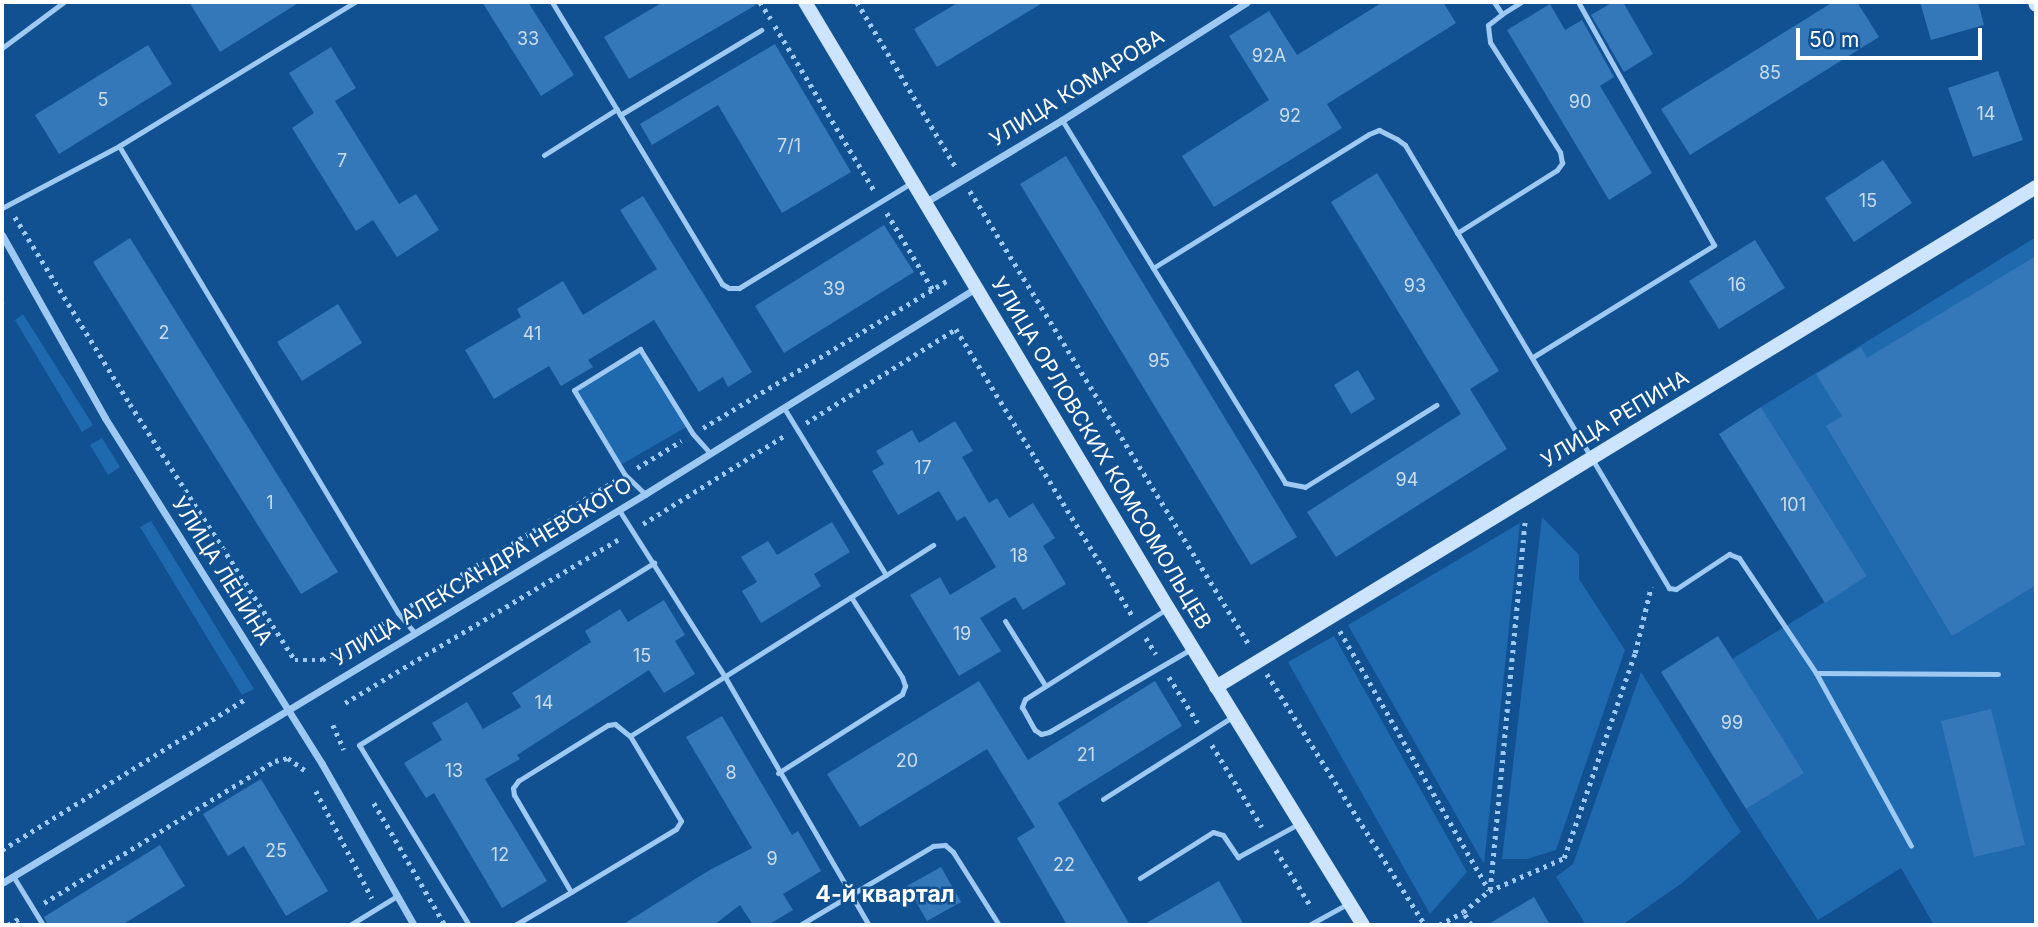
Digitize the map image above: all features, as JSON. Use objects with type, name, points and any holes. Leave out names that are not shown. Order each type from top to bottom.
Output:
[{"type":"street","name":"УЛИЦА ОРЛОВСКИХ КОМСОМОЛЬЦЕВ","points":[[805,2],[1192,648],[1363,925]]},
{"type":"street","name":"УЛИЦА КОМАРОВА","points":[[924,203],[1062,120],[1247,2]]},
{"type":"street","name":"УЛИЦА РЕПИНА","points":[[1216,687],[2036,187]]},
{"type":"street","name":"УЛИЦА ЛЕНИНА","points":[[2,235],[105,418],[322,764],[415,925]]},
{"type":"street","name":"УЛИЦА АЛЕКСАНДРА НЕВСКОГО","points":[[2,883],[619,510],[977,287]]},
{"type":"lane","points":[[2,48],[64,2]]},
{"type":"lane","points":[[5,206],[118,146],[355,2]]},
{"type":"lane","points":[[562,2],[553,4],[722,284],[729,288],[739,288],[912,182]]},
{"type":"lane","points":[[1494,2],[1502,14]]},
{"type":"lane","points":[[1457,233],[1557,170],[1562,163],[1560,152],[1490,43],[1488,25],[1521,2]]},
{"type":"lane","points":[[1533,357],[1714,245],[1578,2]]},
{"type":"lane","points":[[620,115],[761,30]]},
{"type":"lane","points":[[544,155],[617,109]]},
{"type":"lane","points":[[1062,120],[1285,483],[1305,487],[1436,405]]},
{"type":"lane","points":[[1153,268],[1379,130],[1405,145],[1670,588],[1676,589],[1729,554],[1736,555],[1815,673],[1911,846]]},
{"type":"lane","points":[[118,146],[398,614],[415,633]]},
{"type":"lane","points":[[645,494],[625,475],[574,390],[640,349],[693,434],[710,453]]},
{"type":"lane","points":[[784,408],[886,575]]},
{"type":"lane","points":[[619,510],[725,677],[778,773],[869,925]]},
{"type":"lane","points":[[630,736],[933,545]]},
{"type":"lane","points":[[470,925],[359,745],[654,563]]},
{"type":"lane","points":[[778,773],[902,694],[905,686],[902,677],[851,597]]},
{"type":"lane","points":[[1168,608],[1021,703],[1035,730],[1041,734],[1049,732],[1192,648]]},
{"type":"lane","points":[[1005,621],[1045,685]]},
{"type":"lane","points":[[1815,673],[1998,674]]},
{"type":"lane","points":[[1103,799],[1234,716]]},
{"type":"lane","points":[[514,925],[571,892],[676,829],[681,821],[630,736],[615,724],[608,725],[518,781],[513,788],[514,795],[571,892]]},
{"type":"lane","points":[[1140,878],[1213,832],[1223,835],[1238,857],[1300,823]]},
{"type":"lane","points":[[800,925],[933,846],[945,845],[953,852],[999,925]]},
{"type":"lane","points":[[13,876],[43,925]]},
{"type":"lane","points":[[350,925],[397,896]]},
{"type":"lane","points":[[1310,925],[1349,903]]},
{"type":"path","points":[[760,2],[933,290]]},
{"type":"path","points":[[857,2],[1259,661],[1425,925]]},
{"type":"path","points":[[5,206],[295,660],[322,660],[966,269]]},
{"type":"path","points":[[345,703],[633,531],[956,329]]},
{"type":"path","points":[[1489,891],[1527,497]]},
{"type":"path","points":[[1439,925],[1463,912],[1489,891],[1564,858],[1634,653],[1657,564]]},
{"type":"path","points":[[1332,616],[1489,891]]},
{"type":"path","points":[[2,850],[246,699]]},
{"type":"path","points":[[333,725],[351,762]]},
{"type":"path","points":[[8,925],[275,761],[289,758],[306,771],[378,908]]},
{"type":"path","points":[[371,797],[445,925]]},
{"type":"path","points":[[1463,912],[1471,925]]},
{"type":"shaded area","points":[[2036,237],[2036,925],[1934,925],[1901,868],[1818,920],[1746,809],[1803,773],[1732,659],[1867,576],[1761,407]]},
{"type":"shaded area","points":[[23,314],[93,425],[82,432],[15,320]]},
{"type":"shaded area","points":[[640,349],[688,426],[619,466],[574,390]]},
{"type":"shaded area","points":[[102,438],[120,467],[108,475],[90,445]]},
{"type":"shaded area","points":[[1542,517],[1579,555],[1579,579],[1625,650],[1556,850],[1527,859],[1502,859]]},
{"type":"shaded area","points":[[151,521],[254,689],[242,695],[140,527]]},
{"type":"shaded area","points":[[1520,523],[1484,864],[1348,625]]},
{"type":"shaded area","points":[[1334,636],[1467,872],[1430,914],[1288,662]]},
{"type":"shaded area","points":[[1641,672],[1741,832],[1682,883],[1622,925],[1586,925],[1556,877],[1573,864]]},
{"type":"building","points":[[189,2],[300,2],[220,52]]},
{"type":"building","points":[[482,2],[528,2],[574,75],[541,96]]},
{"type":"building","points":[[663,2],[761,2],[629,79],[604,37]]},
{"type":"building","points":[[959,2],[1044,2],[937,67],[914,29]]},
{"type":"building","points":[[1383,2],[1443,2],[1456,23],[1327,104],[1342,128],[1214,207],[1182,156],[1269,100],[1229,36],[1269,11],[1297,55]]},
{"type":"building","points":[[1613,2],[1623,2],[1653,54],[1624,72],[1591,15]]},
{"type":"building","points":[[1833,2],[1857,2],[1879,37],[1690,155],[1661,109]]},
{"type":"building","points":[[1920,2],[1978,2],[1984,25],[1931,40]]},
{"type":"building","points":[[1550,4],[1565,30],[1582,20],[1614,77],[1600,86],[1652,173],[1609,200],[1507,30]]},
{"type":"building","points":[[775,44],[851,172],[782,213],[718,105],[652,145],[640,124]]},
{"type":"building","points":[[148,45],[172,84],[59,154],[35,115]]},
{"type":"building","points":[[331,47],[356,88],[335,101],[399,204],[416,194],[439,230],[397,257],[373,220],[356,231],[292,128],[314,113],[289,73]]},
{"type":"building","points":[[1998,71],[2023,140],[1973,157],[1948,88]]},
{"type":"building","points":[[1066,156],[1297,537],[1251,565],[1020,184]]},
{"type":"building","points":[[1883,160],[1912,203],[1854,242],[1825,198]]},
{"type":"building","points":[[1377,173],[1499,371],[1470,389],[1507,449],[1336,557],[1307,512],[1461,414],[1331,202]]},
{"type":"building","points":[[643,196],[752,372],[728,387],[723,377],[699,392],[654,320],[588,360],[593,367],[561,386],[549,366],[494,399],[465,350],[521,317],[517,309],[563,281],[583,315],[657,269],[620,210]]},
{"type":"building","points":[[884,225],[914,272],[784,353],[755,306]]},
{"type":"building","points":[[130,238],[338,572],[301,594],[93,262]]},
{"type":"building","points":[[1755,240],[1785,288],[1719,329],[1689,281]]},
{"type":"building","points":[[2036,256],[2036,585],[1952,636],[1826,426],[1842,416],[1816,374],[1861,347],[1867,358]]},
{"type":"building","points":[[338,304],[362,343],[302,381],[277,342]]},
{"type":"building","points":[[1358,370],[1375,399],[1351,414],[1334,385]]},
{"type":"building","points":[[1761,407],[1867,576],[1825,603],[1719,434]]},
{"type":"building","points":[[955,421],[973,451],[962,457],[989,503],[997,498],[1009,518],[1033,503],[1055,538],[1043,546],[1066,584],[1023,610],[1015,597],[980,618],[1001,651],[959,676],[910,595],[940,577],[950,595],[996,567],[965,516],[957,521],[939,491],[898,515],[872,471],[884,464],[876,451],[912,430],[919,443]]},
{"type":"building","points":[[832,522],[850,552],[814,574],[821,586],[761,623],[742,591],[757,582],[741,557],[768,541],[777,555]]},
{"type":"building","points":[[664,600],[685,635],[675,641],[695,674],[664,693],[649,670],[517,755],[520,759],[485,779],[547,881],[502,908],[434,793],[426,798],[404,763],[442,740],[432,723],[467,702],[483,729],[521,707],[512,693],[591,642],[585,631],[620,609],[628,622]]},
{"type":"building","points":[[1718,636],[1804,773],[1746,809],[1661,672]]},
{"type":"building","points":[[979,681],[1028,760],[1155,681],[1182,726],[1058,803],[1130,925],[1067,925],[1017,838],[1035,827],[987,749],[860,827],[827,774]]},
{"type":"building","points":[[1991,709],[2025,845],[1974,857],[1941,721]]},
{"type":"building","points":[[722,716],[792,835],[798,831],[821,871],[783,894],[793,910],[768,925],[753,925],[740,905],[714,925],[622,925],[708,871],[752,848],[686,737]]},
{"type":"building","points":[[261,779],[328,891],[286,916],[244,846],[228,856],[203,814]]},
{"type":"building","points":[[160,845],[185,886],[122,925],[48,925],[44,917]]},
{"type":"building","points":[[941,867],[961,902],[927,921],[907,886]]},
{"type":"building","points":[[1219,881],[1244,925],[1143,925]]},
{"type":"building","points":[[1534,897],[1550,925],[1487,925]]},
{"type":"district","name":"4-й квартал","points":[[885,894]]}]
